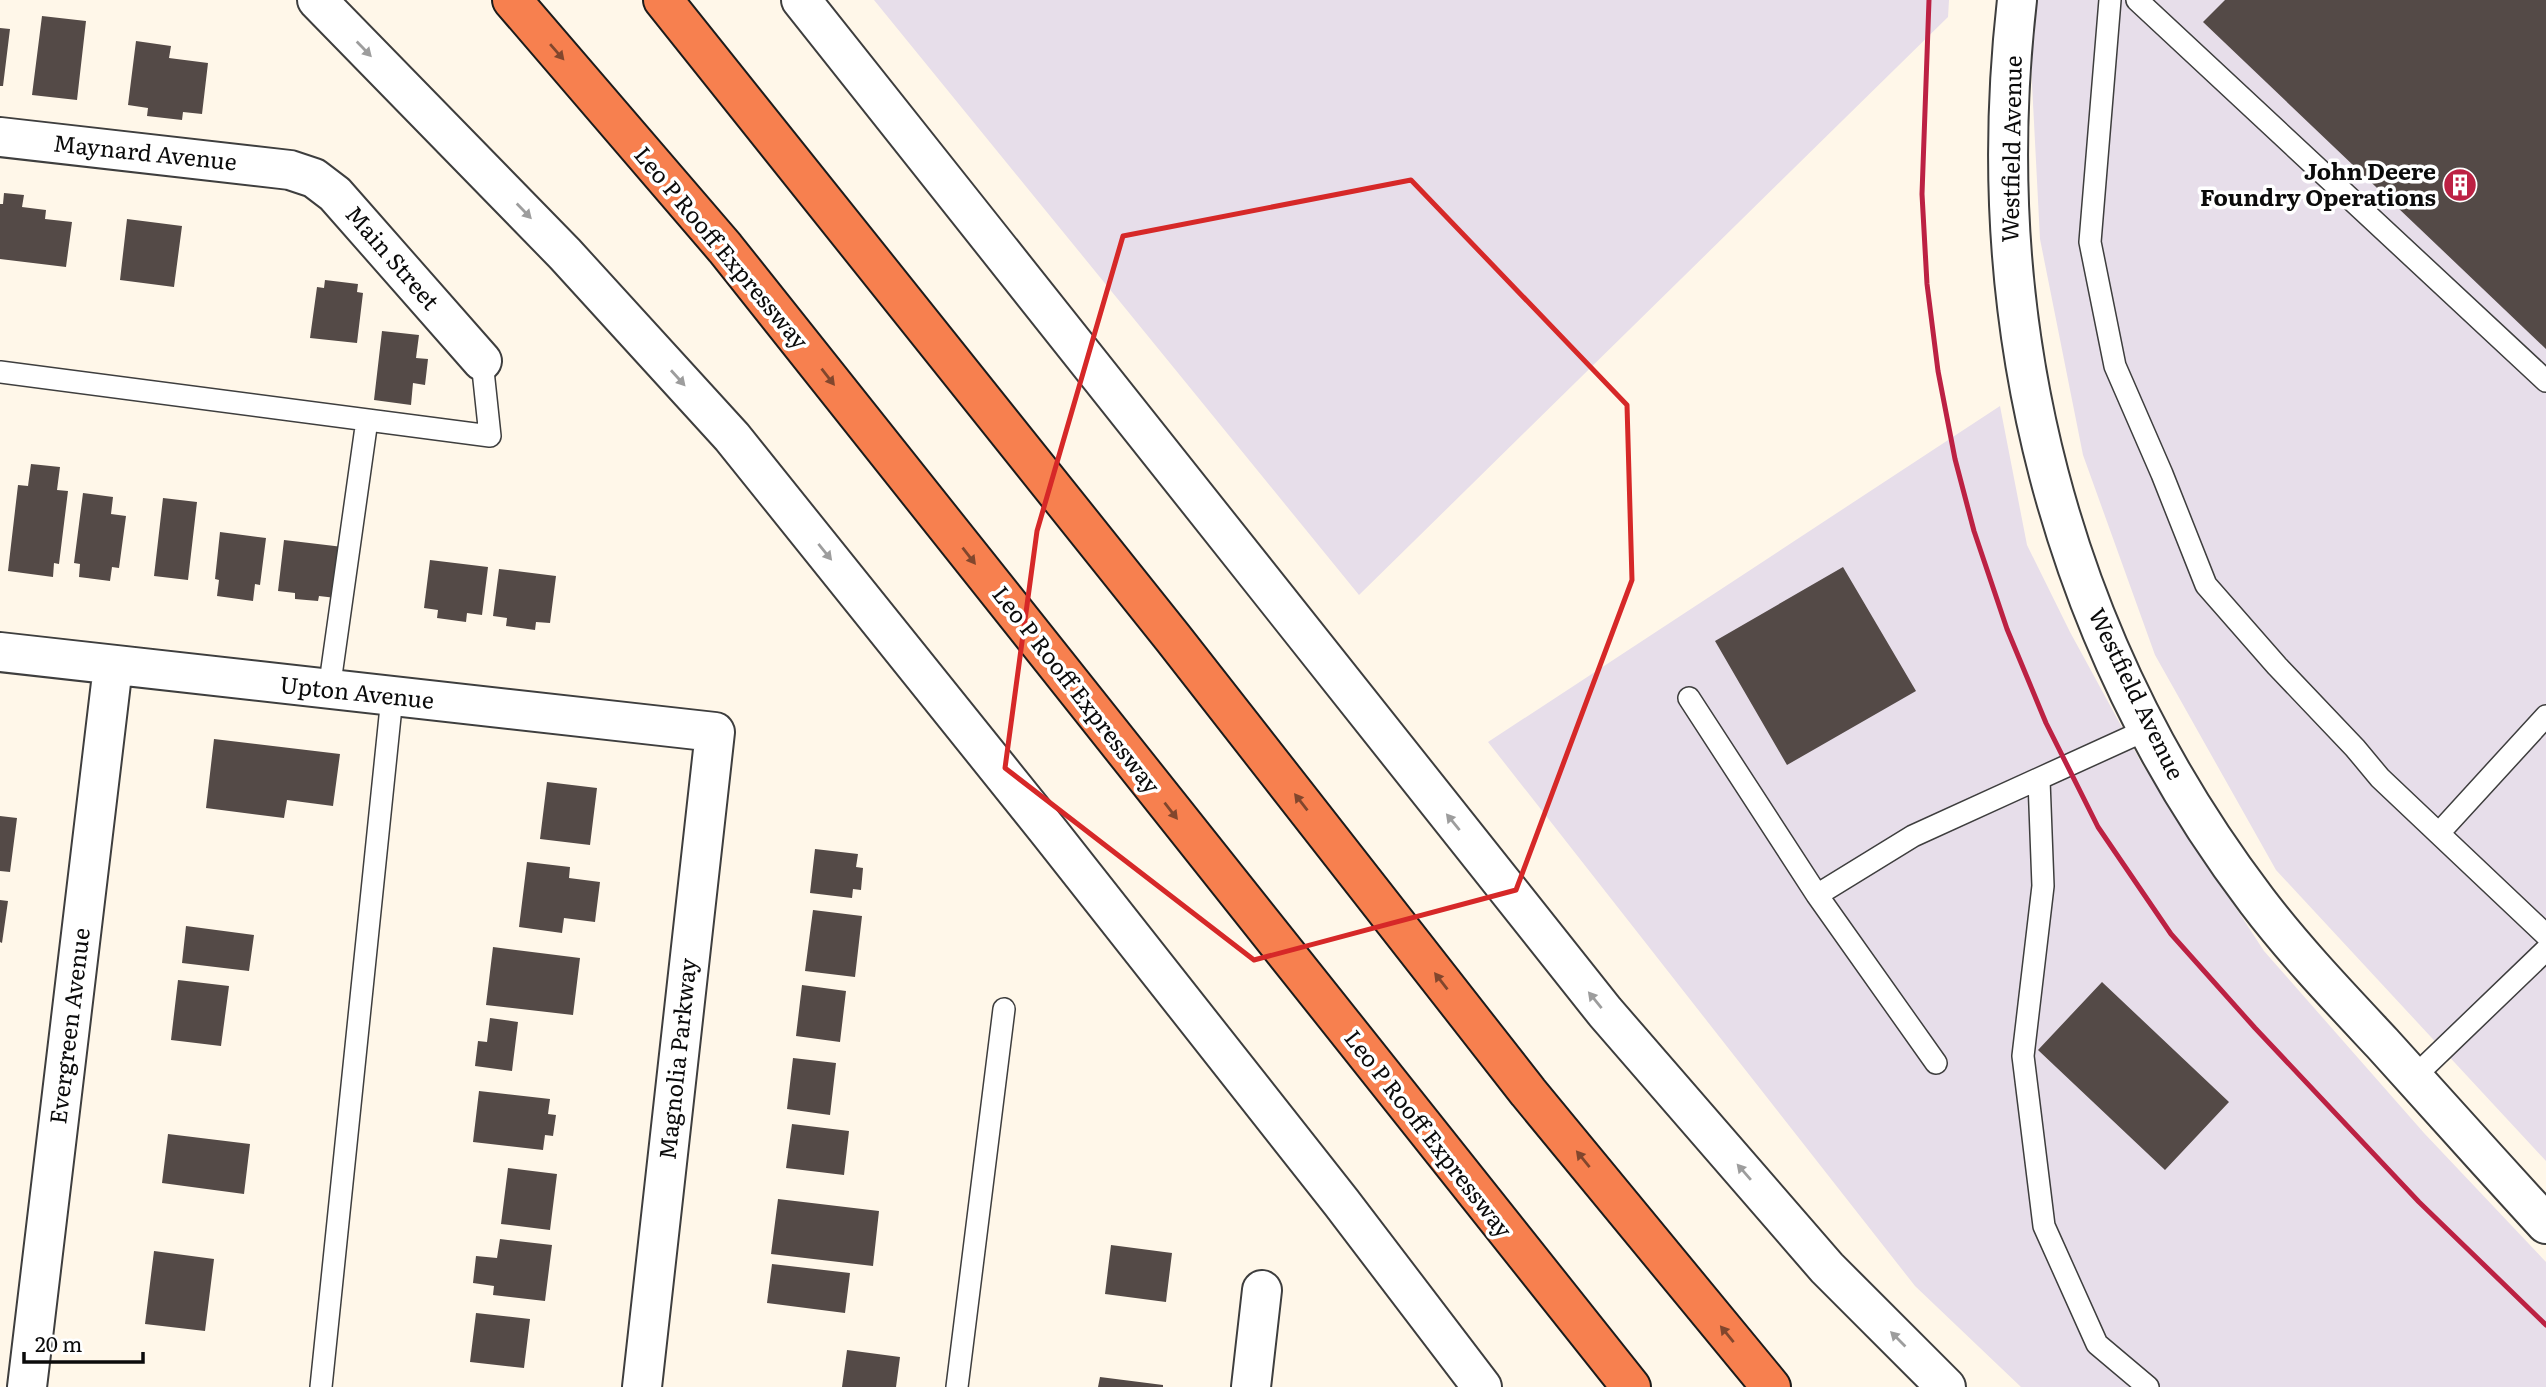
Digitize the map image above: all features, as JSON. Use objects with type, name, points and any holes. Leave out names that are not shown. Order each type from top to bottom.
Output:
[{"type":"highway","name":"Leo P Rooff Expressway","points":[[512,0],[725,248],[1631,1387]]},
{"type":"highway","points":[[663,0],[1173,638],[1528,1092],[1771,1387]]},
{"type":"street","points":[[317,0],[565,254],[732,437],[1058,844],[1482,1387]]},
{"type":"street","points":[[801,0],[1605,1012],[1827,1268],[1946,1387]]},
{"type":"street","name":"Westfield Avenue","points":[[2017,0],[2008,114],[2008,208],[2015,300],[2029,394],[2050,484],[2079,574],[2114,661],[2148,729],[2204,825],[2258,902],[2318,973],[2546,1224]]},
{"type":"street","name":"Maynard Avenue","points":[[0,137],[290,170]]},
{"type":"street","name":"Main Street","points":[[290,170],[314,178],[335,194],[482,361]]},
{"type":"street","name":"Upton Avenue","points":[[0,652],[715,732]]},
{"type":"street","name":"Evergreen Avenue","points":[[27,1387],[113,666]]},
{"type":"street","name":"Magnolia Parkway","points":[[642,1387],[715,732]]},
{"type":"street","points":[[1251,1387],[1262,1290]]},
{"type":"lane","points":[[2110,0],[2090,242],[2115,366],[2206,585],[2380,779],[2546,935]]},
{"type":"lane","points":[[2137,0],[2546,380]]},
{"type":"lane","points":[[0,372],[490,436],[482,361]]},
{"type":"lane","points":[[329,690],[368,420]]},
{"type":"lane","points":[[321,1387],[392,696]]},
{"type":"lane","points":[[1689,698],[1817,895],[1936,1063]]},
{"type":"lane","points":[[2439,833],[2546,716]]},
{"type":"lane","points":[[1817,895],[1913,836],[2148,729]]},
{"type":"lane","points":[[2039,780],[2043,886],[2023,1056],[2044,1226],[2097,1344],[2148,1387]]},
{"type":"lane","points":[[2413,1078],[2546,950]]},
{"type":"lane","points":[[957,1387],[1004,1009]]},
{"type":"highlighted area","points":[[1411,180],[1627,405],[1632,580],[1516,890],[1254,960],[1005,768],[1037,531],[1123,236]]},
{"type":"shaded area","points":[[874,0],[1949,0],[1948,17],[1359,595]]},
{"type":"shaded area","points":[[2036,0],[2546,0],[2546,1161],[2276,870],[2155,655],[2083,455],[2040,239],[2030,45]]},
{"type":"shaded area","points":[[2000,406],[2027,545],[2070,632],[2142,764],[2264,951],[2424,1133],[2546,1262],[2546,1387],[2021,1387],[1915,1286],[1488,742]]},
{"type":"building","name":"John Deere Foundry Operations","points":[[2225,0],[2546,0],[2546,349],[2203,22]]},
{"type":"building","points":[[42,16],[86,21],[77,100],[32,95]]},
{"type":"building","points":[[0,28],[10,29],[3,86],[0,86]]},
{"type":"building","points":[[136,41],[171,46],[169,58],[208,63],[202,114],[183,112],[182,120],[147,116],[148,108],[128,105]]},
{"type":"building","points":[[4,193],[24,195],[22,207],[46,210],[45,219],[72,222],[66,267],[0,259],[0,204],[3,204]]},
{"type":"building","points":[[127,219],[182,226],[174,287],[120,280]]},
{"type":"building","points":[[325,280],[358,284],[357,292],[363,293],[357,343],[310,338],[317,287],[324,288]]},
{"type":"building","points":[[382,331],[419,335],[416,358],[428,359],[425,385],[413,383],[411,405],[374,400]]},
{"type":"building","points":[[31,464],[60,467],[57,490],[68,491],[59,564],[54,563],[53,577],[8,571],[18,485],[28,486]]},
{"type":"building","points":[[83,493],[113,497],[111,514],[126,516],[119,568],[112,567],[110,581],[79,577],[80,564],[74,563]]},
{"type":"building","points":[[163,498],[197,502],[188,580],[154,576]]},
{"type":"building","points":[[220,532],[266,538],[260,585],[255,584],[253,601],[217,596],[219,580],[215,579]]},
{"type":"building","points":[[284,540],[343,547],[336,598],[319,596],[318,601],[295,599],[295,593],[278,591]]},
{"type":"building","points":[[430,560],[488,567],[482,615],[467,613],[466,622],[437,618],[438,610],[424,608]]},
{"type":"building","points":[[1843,567],[1916,691],[1787,765],[1715,641]]},
{"type":"building","points":[[499,569],[556,576],[550,623],[536,622],[535,630],[506,626],[507,618],[493,616]]},
{"type":"building","points":[[214,739],[340,754],[333,806],[287,800],[284,818],[206,808]]},
{"type":"building","points":[[547,782],[597,788],[590,845],[540,839]]},
{"type":"building","points":[[0,816],[17,818],[10,872],[0,871]]},
{"type":"building","points":[[815,849],[858,854],[856,867],[863,868],[861,890],[853,889],[852,898],[810,893]]},
{"type":"building","points":[[527,862],[570,867],[569,878],[600,882],[595,922],[564,918],[562,933],[519,927]]},
{"type":"building","points":[[0,900],[8,901],[2,943],[0,942]]},
{"type":"building","points":[[813,910],[862,916],[855,977],[805,971]]},
{"type":"building","points":[[186,926],[254,935],[249,971],[182,963]]},
{"type":"building","points":[[493,947],[580,958],[573,1015],[486,1005]]},
{"type":"building","points":[[178,980],[229,986],[221,1046],[171,1040]]},
{"type":"building","points":[[2102,982],[2229,1102],[2165,1170],[2038,1050]]},
{"type":"building","points":[[802,985],[846,991],[840,1042],[796,1036]]},
{"type":"building","points":[[490,1018],[518,1022],[512,1071],[475,1066],[478,1041],[487,1042]]},
{"type":"building","points":[[793,1058],[836,1063],[830,1115],[787,1109]]},
{"type":"building","points":[[479,1091],[550,1099],[548,1114],[556,1115],[553,1136],[545,1135],[543,1150],[473,1142]]},
{"type":"building","points":[[792,1124],[849,1131],[844,1175],[786,1168]]},
{"type":"building","points":[[168,1134],[250,1144],[244,1194],[162,1183]]},
{"type":"building","points":[[508,1168],[557,1174],[550,1230],[501,1224]]},
{"type":"building","points":[[778,1199],[879,1211],[873,1266],[771,1254]]},
{"type":"building","points":[[500,1239],[552,1245],[545,1301],[493,1295],[494,1286],[473,1283],[476,1256],[497,1258]]},
{"type":"building","points":[[1111,1245],[1172,1253],[1166,1302],[1105,1294]]},
{"type":"building","points":[[154,1251],[214,1259],[205,1331],[145,1324]]},
{"type":"building","points":[[772,1264],[850,1273],[845,1313],[767,1303]]},
{"type":"building","points":[[476,1313],[530,1319],[524,1368],[470,1362]]},
{"type":"building","points":[[847,1350],[900,1357],[896,1387],[842,1387]]},
{"type":"building","points":[[1100,1377],[1163,1385],[1163,1387],[1098,1387]]},
{"type":"railway","points":[[1929,0],[1922,194],[1927,284],[1938,371],[1955,459],[1974,531],[2007,629],[2046,723],[2098,827],[2171,934],[2255,1028],[2419,1202],[2546,1325]]},
{"type":"place","name":"John Deere Foundry Operations","points":[[2460,185]]}]
